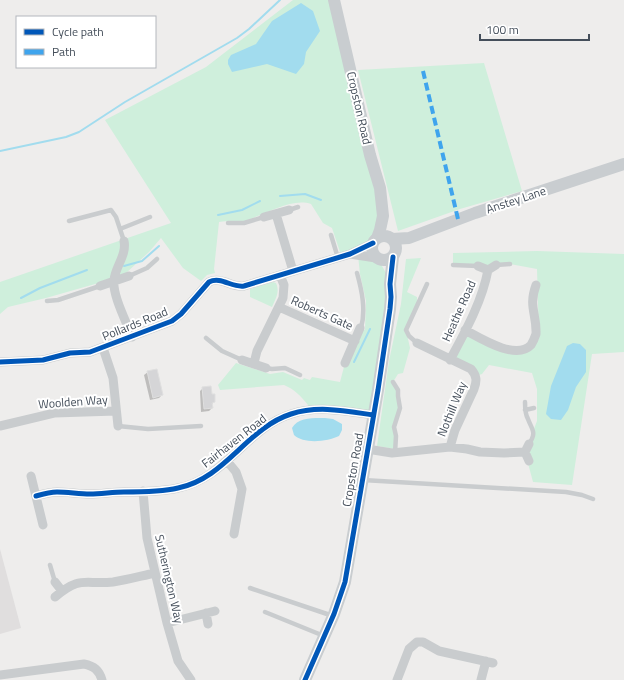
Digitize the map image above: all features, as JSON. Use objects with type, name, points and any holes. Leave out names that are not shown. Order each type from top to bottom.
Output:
[{"type":"street","name":"Cropston Road","points":[[306,680],[333,616],[344,582],[373,415],[391,297],[386,244],[380,230],[383,216],[380,188],[370,154],[334,0]]},
{"type":"street","name":"Anstey Lane","points":[[386,244],[409,238],[475,213],[624,164]]},
{"type":"street","points":[[264,217],[289,210]]},
{"type":"street","points":[[276,214],[293,271]]},
{"type":"street","points":[[124,241],[124,250],[114,276],[114,282],[116,295],[132,337]]},
{"type":"street","name":"Cropston Road","points":[[386,244],[372,251],[386,273],[390,284]]},
{"type":"street","points":[[377,259],[386,260],[386,244]]},
{"type":"street","name":"Pollards Road","points":[[0,362],[43,360],[70,353],[90,352],[172,321],[181,314],[209,282],[213,280],[223,281],[238,287],[386,244]]},
{"type":"street","name":"Pollards Road","points":[[350,254],[377,259]]},
{"type":"street","name":"Heathe Road","points":[[450,360],[484,289],[488,270],[496,265]]},
{"type":"street","name":"Heathe Road","points":[[478,266],[488,270]]},
{"type":"street","points":[[254,363],[257,351],[279,307],[284,291],[284,285],[280,274]]},
{"type":"street","points":[[100,286],[129,276]]},
{"type":"street","points":[[465,330],[502,348],[513,350],[523,349],[529,346],[536,335],[532,301],[536,285]]},
{"type":"street","name":"Roberts Gate","points":[[279,307],[355,341]]},
{"type":"street","name":"Roberts Gate","points":[[345,363],[360,328]]},
{"type":"street","name":"Nothill Way","points":[[416,343],[471,369],[476,376],[476,382],[455,430],[450,447]]},
{"type":"street","points":[[103,348],[113,378],[118,426]]},
{"type":"street","points":[[242,360],[266,368]]},
{"type":"street","name":"Fairhaven Road","points":[[36,496],[57,492],[91,494],[143,492],[179,488],[191,484],[216,470],[269,424],[291,414],[307,410],[326,409],[373,415]]},
{"type":"street","name":"Woolden Way","points":[[6,414],[4,425],[54,413],[116,411]]},
{"type":"street","points":[[525,452],[529,444]]},
{"type":"street","points":[[367,449],[395,453],[450,447],[467,448],[480,452],[525,452]]},
{"type":"street","points":[[525,452],[529,461]]},
{"type":"street","points":[[228,461],[236,472],[242,489],[234,534]]},
{"type":"street","points":[[30,476],[43,525]]},
{"type":"street","name":"Sutherington Way","points":[[143,492],[146,532],[167,623],[178,661],[178,671],[191,680]]},
{"type":"street","points":[[226,522],[236,524]]},
{"type":"street","points":[[55,582],[59,594],[68,587],[81,582],[111,582],[155,573]]},
{"type":"street","points":[[167,623],[210,612],[208,624]]},
{"type":"street","points":[[398,680],[409,649],[417,642],[422,642],[439,651],[490,662],[481,680]]},
{"type":"street","points":[[0,675],[84,664],[91,665],[97,669],[102,680]]},
{"type":"lane","points":[[289,210],[298,207]]},
{"type":"lane","points":[[69,221],[111,210],[120,228],[124,241]]},
{"type":"lane","points":[[120,228],[150,217]]},
{"type":"lane","points":[[228,223],[244,223],[264,217]]},
{"type":"lane","points":[[331,235],[338,258]]},
{"type":"lane","points":[[129,276],[147,268],[157,259]]},
{"type":"lane","name":"Heathe Road","points":[[496,265],[510,264]]},
{"type":"lane","name":"Heathe Road","points":[[452,265],[478,266]]},
{"type":"lane","points":[[357,273],[363,297],[363,319],[360,328]]},
{"type":"lane","points":[[416,343],[409,336],[406,330],[427,284]]},
{"type":"lane","points":[[47,301],[58,300],[100,286]]},
{"type":"lane","points":[[417,290],[422,293]]},
{"type":"lane","points":[[206,338],[222,352],[242,360]]},
{"type":"lane","points":[[266,368],[285,368],[300,375]]},
{"type":"lane","points":[[393,382],[398,390],[395,396],[400,408],[394,427],[396,436],[395,453]]},
{"type":"lane","points":[[525,402],[527,418],[532,426],[534,434],[529,444]]},
{"type":"lane","points":[[525,410],[534,408]]},
{"type":"lane","points":[[118,426],[148,429],[202,426]]},
{"type":"lane","points":[[362,480],[566,492],[593,499]]},
{"type":"lane","points":[[50,566],[55,582]]},
{"type":"lane","points":[[250,588],[333,616]]},
{"type":"lane","points":[[265,612],[324,636]]},
{"type":"shaded area","points":[[0,549],[21,628],[0,634]]},
{"type":"green space","points":[[293,0],[333,0],[380,188],[377,238],[350,254],[340,252],[332,228],[323,223],[311,204],[295,203],[277,208],[244,221],[219,222],[214,269],[215,273],[207,275],[201,281],[183,268],[161,238],[149,252],[126,273],[115,279],[8,307],[0,314],[0,282],[171,223],[105,120],[206,67]]},
{"type":"green space","points":[[484,63],[522,191],[460,209],[398,231],[358,70]]},
{"type":"green space","points":[[537,251],[624,254],[624,352],[592,354],[572,485],[533,482],[525,452],[537,421],[537,389],[532,373],[489,365],[482,374],[476,376],[451,358],[466,333],[526,352],[539,339],[537,269],[510,264],[478,266],[453,265],[453,253]]},
{"type":"green space","points":[[358,255],[378,259],[390,284],[373,415],[307,410],[308,405],[303,399],[284,385],[220,390],[218,385],[236,363],[270,374],[283,372],[302,380],[304,378],[310,380],[312,377],[340,382],[345,363],[360,328],[365,330],[366,301],[360,274]]},
{"type":"green space","points":[[421,258],[407,292],[417,297],[417,308],[406,330],[410,348],[403,373],[398,374],[393,382],[398,390],[400,408],[394,427],[395,449],[377,446],[389,361],[401,304],[406,259]]},
{"type":"green space","points":[[273,282],[276,283],[278,292],[272,307],[250,297],[250,289]]},
{"type":"water","points":[[301,3],[313,11],[320,31],[306,52],[304,64],[296,74],[267,64],[232,72],[228,64],[228,60],[231,55],[256,44],[272,21]]},
{"type":"water","points":[[573,343],[580,344],[586,350],[586,372],[576,387],[568,410],[561,420],[551,419],[546,414],[551,386],[567,346]]},
{"type":"water","points":[[307,419],[333,419],[342,424],[342,430],[339,436],[322,441],[309,441],[298,438],[294,435],[292,428],[298,422]]},
{"type":"building","points":[[157,369],[163,395],[153,398],[147,371]]},
{"type":"building","points":[[211,386],[212,394],[215,394],[215,402],[212,403],[213,408],[204,409],[202,387]]},
{"type":"waterway","points":[[0,151],[66,137],[79,132],[125,102],[237,38],[249,29],[280,0]]},
{"type":"waterway","points":[[280,196],[305,194],[321,200]]},
{"type":"waterway","points":[[218,215],[242,210],[260,201]]},
{"type":"waterway","points":[[124,266],[142,261],[159,246]]},
{"type":"waterway","points":[[21,298],[40,288],[87,270]]},
{"type":"waterway","points":[[354,362],[370,329]]},
{"type":"marked path","points":[[423,71],[458,219]]},
{"type":"cycle path","points":[[0,362],[43,360],[70,353],[90,352],[172,321],[181,314],[209,282],[218,280],[244,286],[350,254],[373,243]]},
{"type":"cycle path","points":[[305,680],[334,614],[345,582],[378,390],[390,309],[390,284],[393,257]]},
{"type":"cycle path","points":[[36,496],[54,492],[94,494],[145,492],[178,488],[195,483],[209,475],[261,430],[275,421],[291,414],[301,411],[322,409],[373,415]]}]
